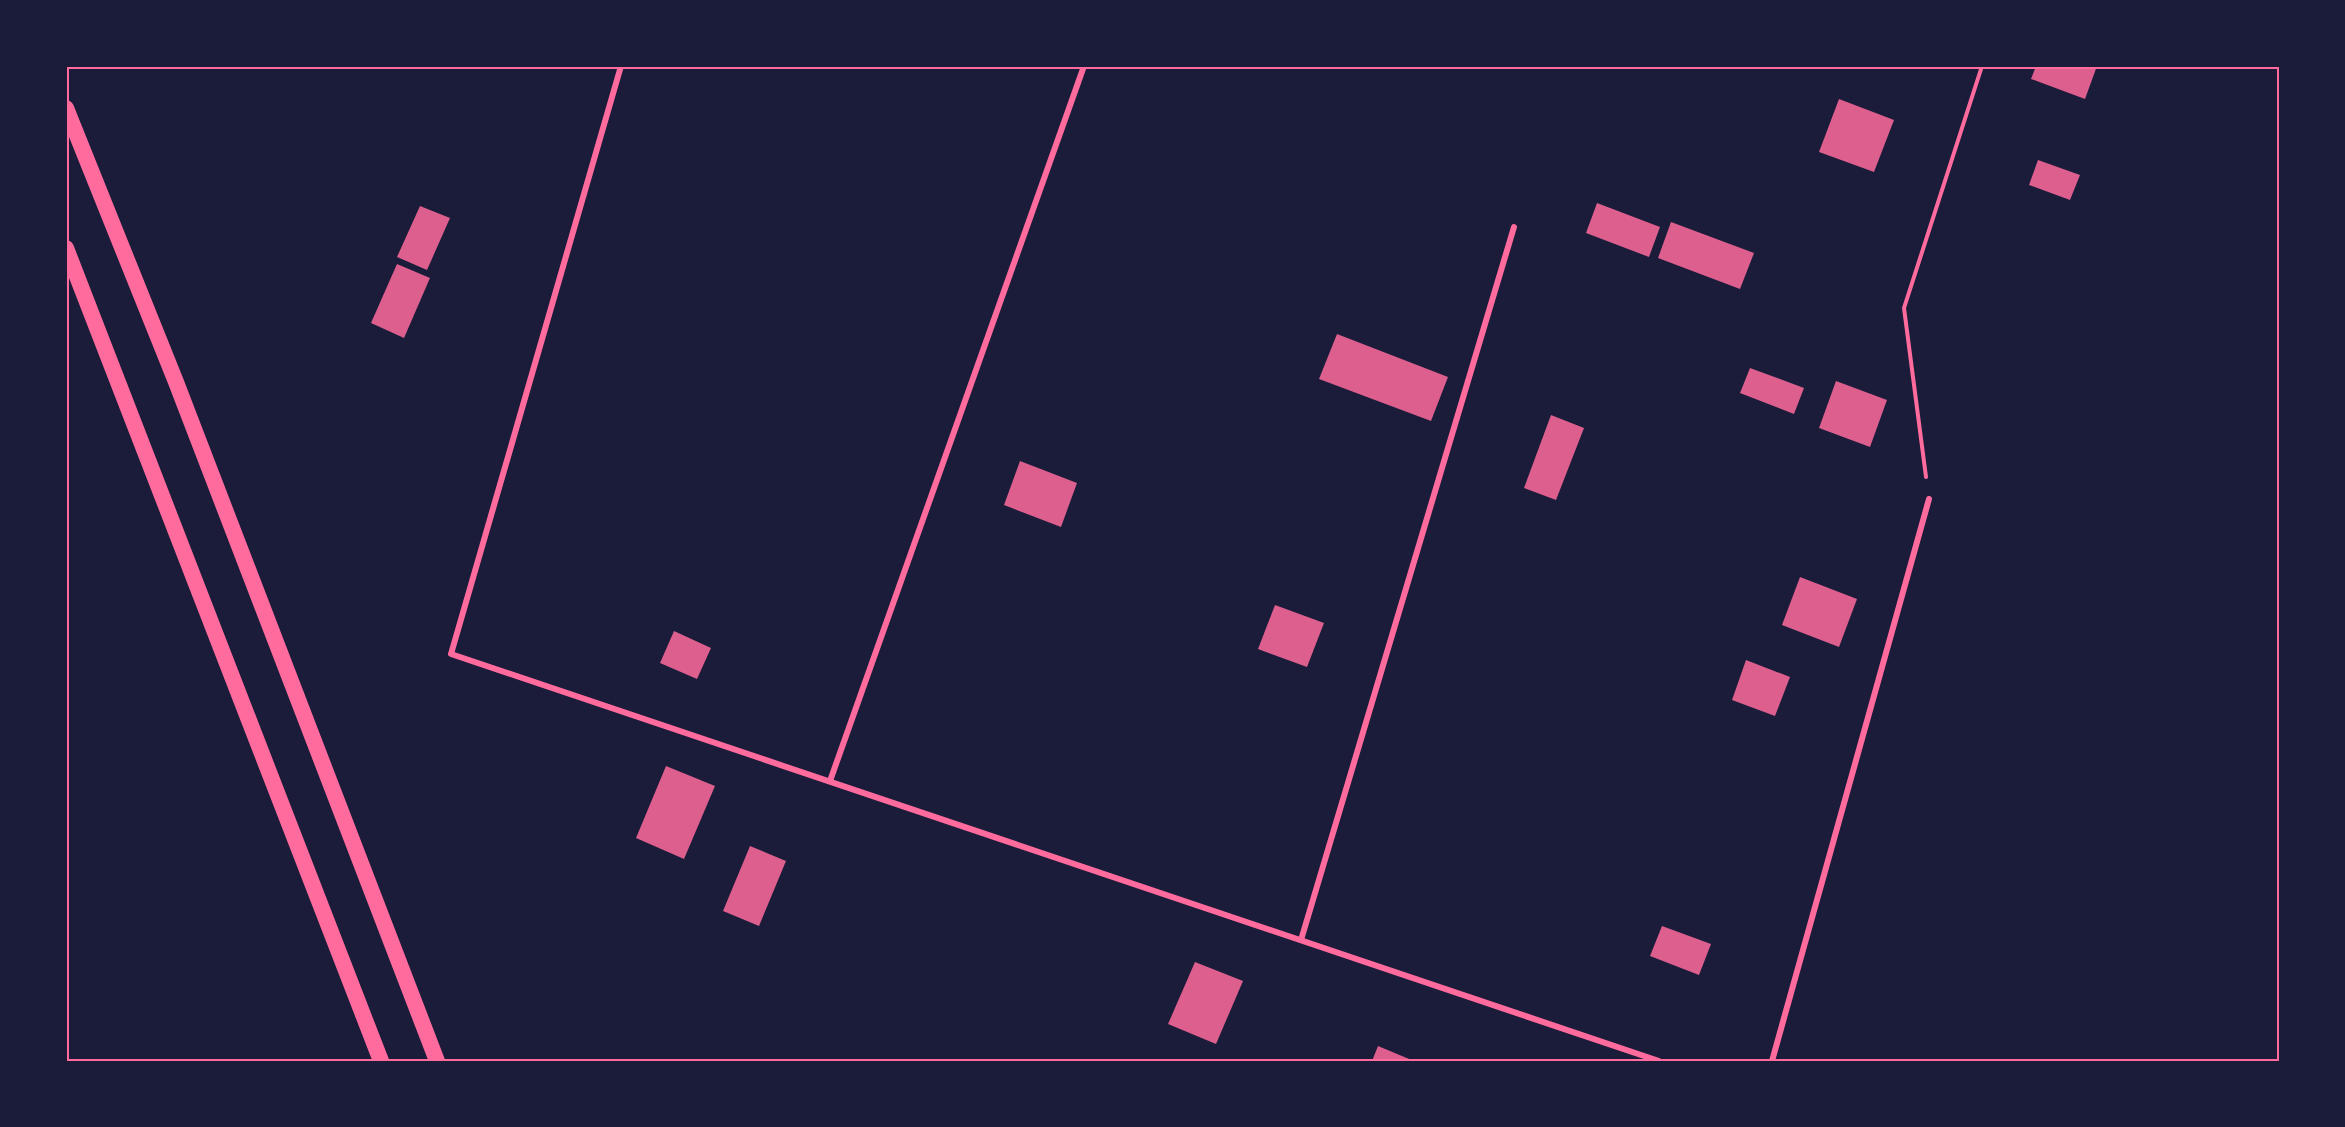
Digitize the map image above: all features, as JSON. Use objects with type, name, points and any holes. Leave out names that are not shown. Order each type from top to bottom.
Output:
[{"type":"highway","points":[[66,108],[176,382],[437,1061]]},
{"type":"highway","points":[[66,248],[381,1061]]},
{"type":"street","points":[[621,66],[451,654],[1659,1061]]},
{"type":"street","points":[[830,781],[1084,66]]},
{"type":"street","points":[[1301,940],[1514,227]]},
{"type":"street","points":[[1772,1061],[1929,499]]},
{"type":"path","points":[[1929,499],[1904,308],[1982,66]]},
{"type":"building","points":[[2036,66],[2097,66],[2085,99],[2031,79]]},
{"type":"building","points":[[1839,99],[1894,120],[1874,172],[1819,152]]},
{"type":"building","points":[[2038,160],[2080,175],[2070,200],[2029,185]]},
{"type":"building","points":[[1597,203],[1660,227],[1649,257],[1586,233]]},
{"type":"building","points":[[420,206],[450,218],[427,270],[397,257]]},
{"type":"building","points":[[1671,222],[1754,253],[1740,289],[1658,258]]},
{"type":"building","points":[[397,264],[430,278],[404,338],[371,323]]},
{"type":"building","points":[[1337,334],[1448,377],[1431,421],[1319,379]]},
{"type":"building","points":[[1750,368],[1804,388],[1794,414],[1740,393]]},
{"type":"building","points":[[1836,381],[1887,400],[1870,447],[1819,428]]},
{"type":"building","points":[[1551,415],[1584,428],[1556,500],[1524,488]]},
{"type":"building","points":[[1020,461],[1077,483],[1061,527],[1004,505]]},
{"type":"building","points":[[1800,577],[1857,599],[1839,647],[1782,625]]},
{"type":"building","points":[[1275,605],[1324,623],[1307,667],[1258,649]]},
{"type":"building","points":[[674,631],[711,648],[697,679],[660,663]]},
{"type":"building","points":[[1746,660],[1790,677],[1775,716],[1732,700]]},
{"type":"building","points":[[666,766],[715,786],[684,859],[636,838]]},
{"type":"building","points":[[750,846],[786,861],[759,926],[723,911]]},
{"type":"building","points":[[1662,926],[1711,944],[1699,975],[1650,956]]},
{"type":"building","points":[[1195,962],[1243,981],[1216,1044],[1168,1024]]},
{"type":"building","points":[[1378,1046],[1414,1061],[1372,1061]]}]
